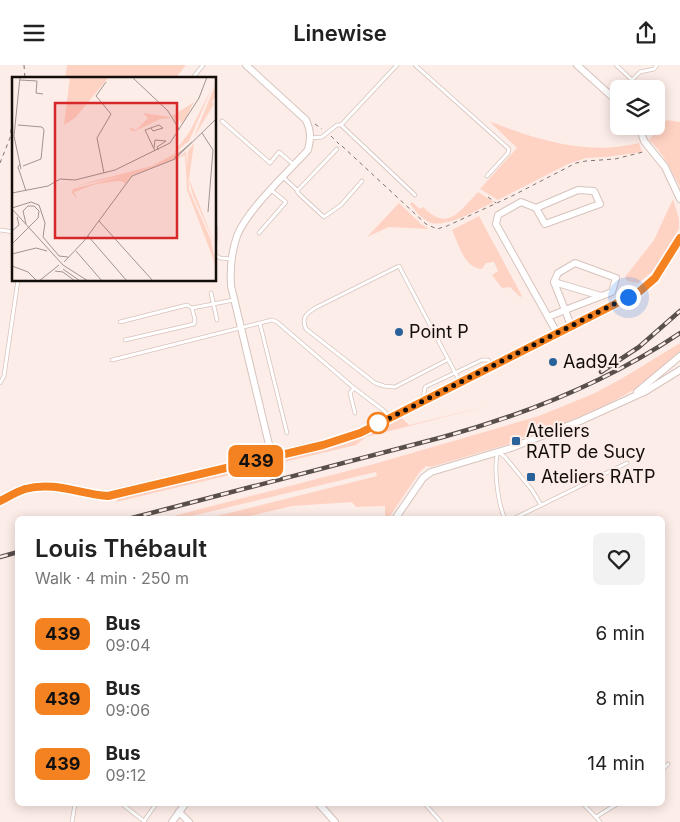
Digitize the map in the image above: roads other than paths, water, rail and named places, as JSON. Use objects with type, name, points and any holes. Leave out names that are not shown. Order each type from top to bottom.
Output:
[{"type":"street","points":[[246,65],[306,120],[310,128],[311,138],[308,150],[244,221],[237,236],[231,259],[231,286],[272,457]]},
{"type":"street","points":[[576,65],[610,95]]},
{"type":"street","points":[[644,135],[650,148],[664,167],[680,199]]},
{"type":"street","points":[[536,208],[578,190],[594,191],[600,204],[545,224],[536,208],[521,202],[498,215],[496,224],[557,333]]},
{"type":"street","points":[[0,501],[27,489],[44,487],[57,487],[108,496],[334,442],[360,433],[646,288],[661,270],[680,238]]},
{"type":"street","points":[[548,317],[566,310],[601,296],[612,292],[616,277],[575,263],[558,273],[554,283],[566,310],[571,326]]},
{"type":"street","points":[[554,283],[601,296]]},
{"type":"street","points":[[610,407],[648,384],[680,356]]},
{"type":"street","points":[[398,516],[428,473],[498,452],[563,428],[646,391],[680,369]]},
{"type":"street","points":[[172,822],[183,806]]},
{"type":"street","points":[[321,806],[335,822]]},
{"type":"street","points":[[179,811],[189,822]]},
{"type":"lane","points":[[194,77],[203,65]]},
{"type":"lane","points":[[311,138],[322,137],[337,125],[342,125],[397,65]]},
{"type":"lane","points":[[415,65],[509,149],[508,153],[486,176]]},
{"type":"lane","points":[[616,65],[632,80],[640,72],[654,69],[657,65]]},
{"type":"lane","points":[[222,121],[270,163],[279,152],[294,165]]},
{"type":"lane","points":[[342,125],[415,195]]},
{"type":"lane","points":[[297,191],[336,149]]},
{"type":"lane","points":[[283,177],[324,217],[341,205],[362,181]]},
{"type":"lane","points":[[259,233],[286,202],[271,190]]},
{"type":"lane","points":[[216,256],[231,259]]},
{"type":"lane","points":[[448,359],[395,387],[384,387],[375,383],[306,329],[304,319],[309,312],[399,266],[448,359],[455,373],[460,382]]},
{"type":"lane","points":[[0,383],[4,376],[18,281]]},
{"type":"lane","points":[[211,293],[218,320]]},
{"type":"lane","points":[[120,322],[187,305],[192,308],[234,300]]},
{"type":"lane","points":[[125,340],[194,324],[195,319],[192,308]]},
{"type":"lane","points":[[112,360],[272,320],[277,322],[354,388],[383,410],[389,418]]},
{"type":"lane","points":[[260,324],[287,433]]},
{"type":"lane","points":[[423,401],[425,387],[486,359],[492,366]]},
{"type":"lane","points":[[354,388],[350,393],[355,413]]},
{"type":"lane","points":[[504,516],[498,483],[496,460],[498,452],[505,457],[532,490],[541,505]]},
{"type":"lane","points":[[518,516],[627,463]]},
{"type":"lane","points":[[665,767],[668,764]]},
{"type":"lane","points":[[72,822],[75,806]]},
{"type":"lane","points":[[126,806],[144,822],[155,806]]},
{"type":"lane","points":[[427,806],[441,822]]},
{"type":"lane","points":[[585,806],[600,822]]},
{"type":"lane","points":[[596,817],[614,806]]},
{"type":"railway","points":[[601,372],[639,347],[680,311]]},
{"type":"railway","points":[[140,516],[443,437],[505,418],[566,395],[624,367],[680,333]]},
{"type":"railway","points":[[0,557],[15,553]]},
{"type":"place","name":"Point P","points":[[399,332]]},
{"type":"place","name":"Aad94","points":[[553,362]]},
{"type":"place","name":"Ateliers RATP de Sucy","points":[[516,441]]},
{"type":"place","name":"Ateliers RATP","points":[[531,477]]}]
